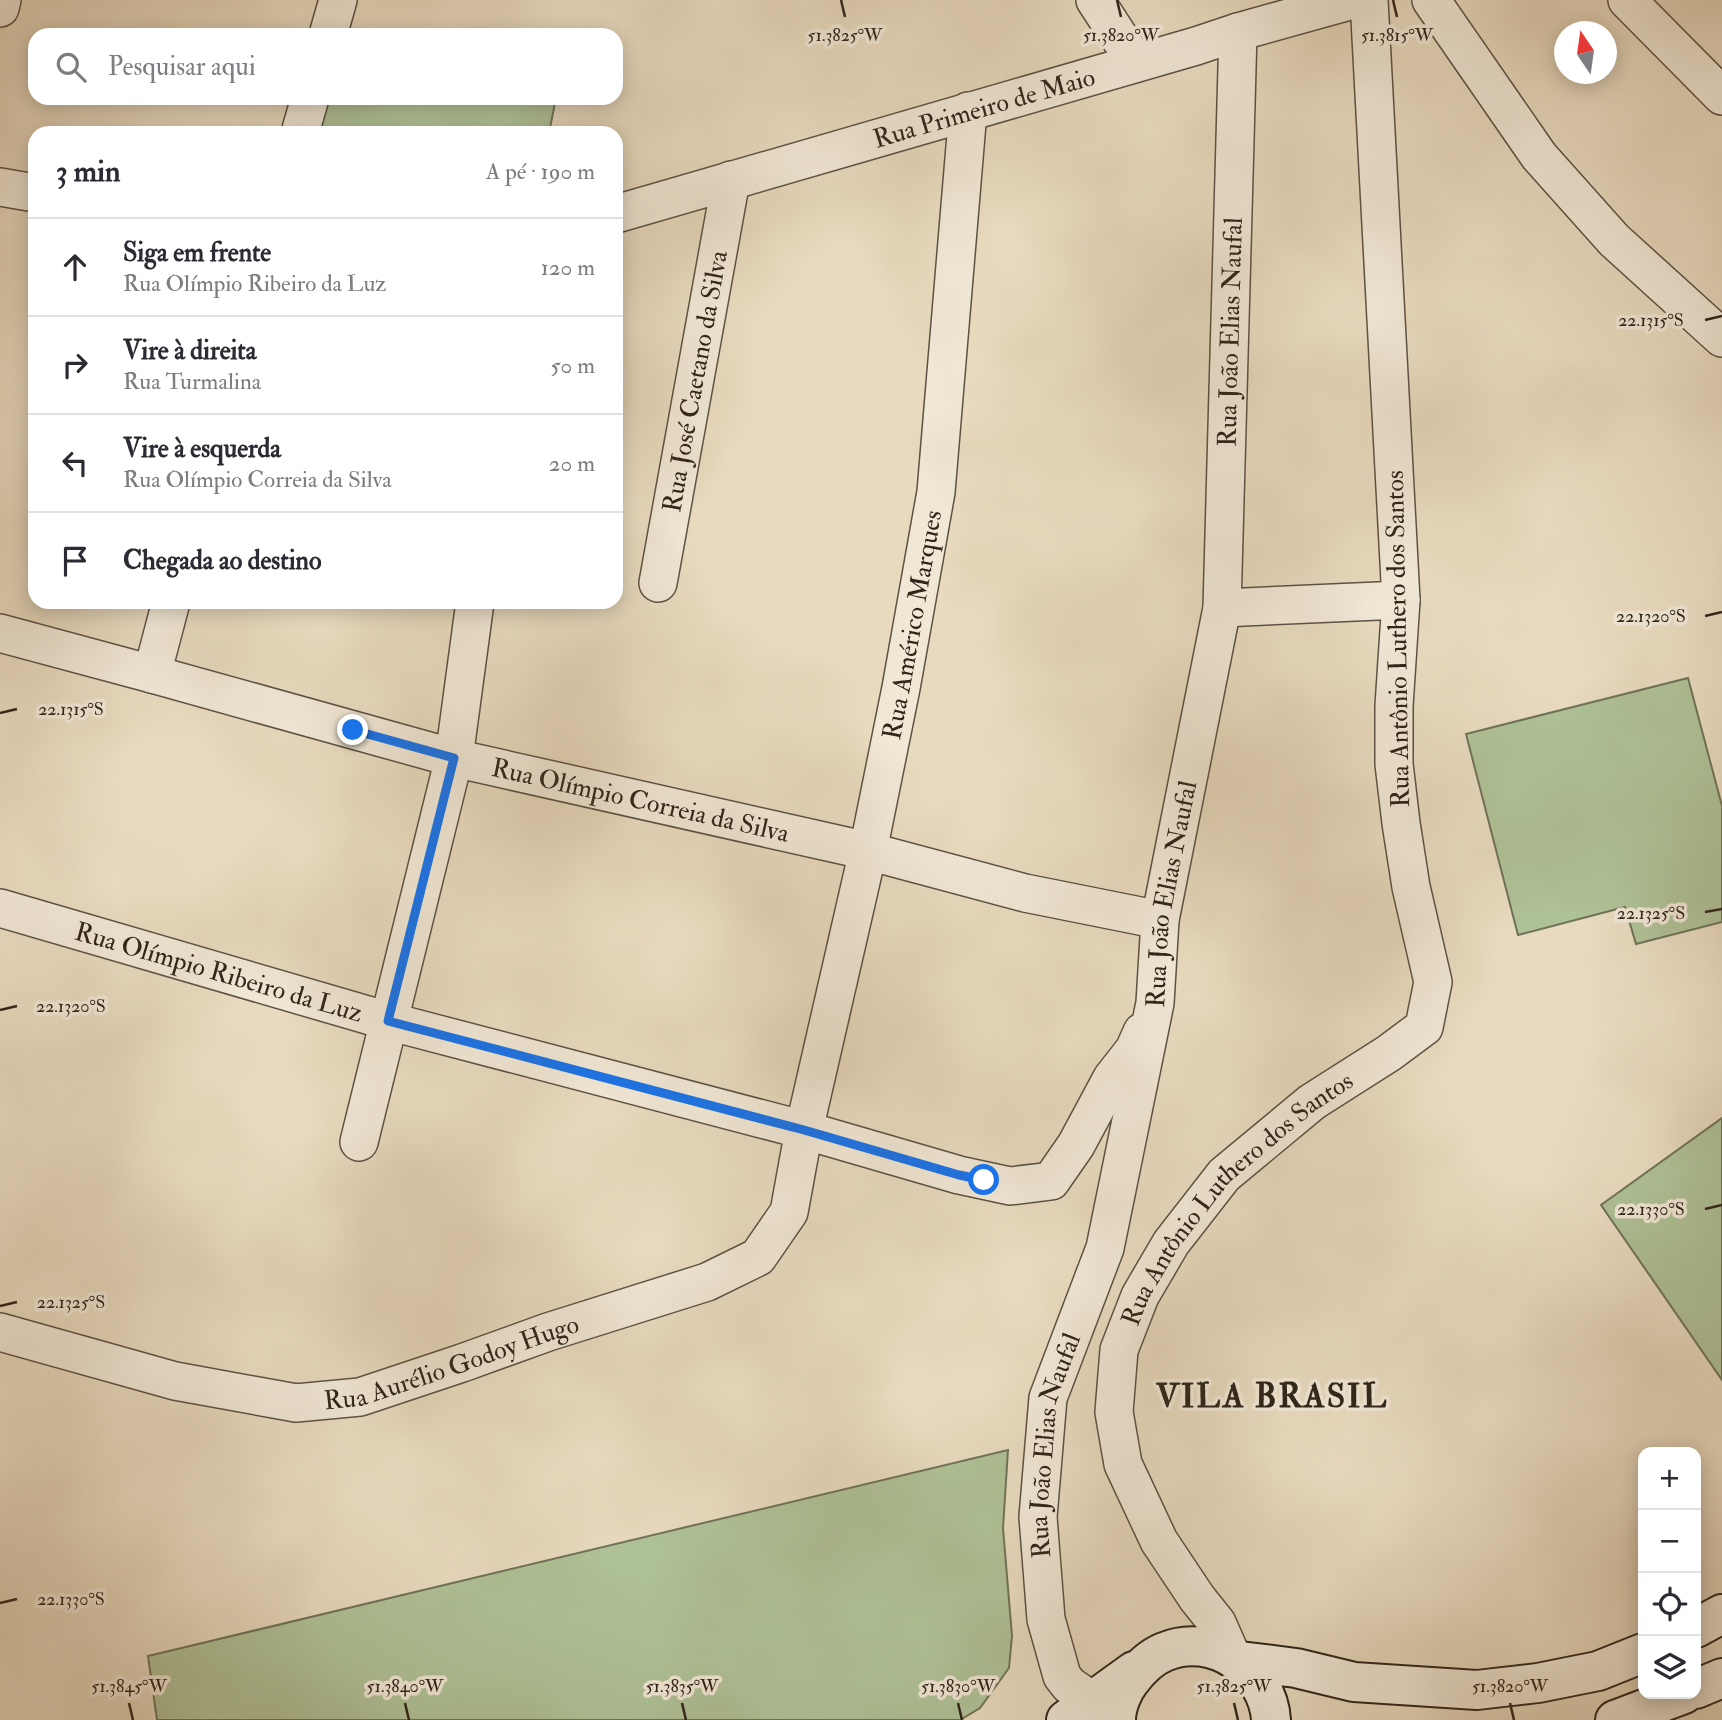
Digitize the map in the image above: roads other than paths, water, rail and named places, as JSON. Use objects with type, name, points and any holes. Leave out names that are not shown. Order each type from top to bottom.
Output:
[{"type":"street","points":[[0,8],[2,0]]},
{"type":"street","points":[[330,28],[338,0]]},
{"type":"street","points":[[1095,0],[1136,63]]},
{"type":"street","name":"Rua Primeiro de Maio","points":[[623,212],[1353,0]]},
{"type":"street","name":"Rua Antônio Luthero dos Santos","points":[[1236,1659],[1217,1623],[1196,1598],[1159,1541],[1123,1464],[1114,1412],[1119,1350],[1140,1296],[1171,1243],[1224,1175],[1312,1102],[1390,1053],[1424,1027],[1433,982],[1411,887],[1394,764],[1394,706],[1401,600],[1369,0]]},
{"type":"street","points":[[1431,0],[1539,156],[1614,240],[1722,338]]},
{"type":"street","points":[[1626,0],[1722,96]]},
{"type":"street","name":"Rua João Elias Naufal","points":[[1098,1714],[1062,1676],[1046,1619],[1038,1517],[1048,1398],[1105,1248],[1155,1003],[1160,920],[1222,608],[1238,32]]},
{"type":"street","points":[[302,126],[308,105]]},
{"type":"street","name":"Rua Américo Marques","points":[[804,1130],[868,851],[936,492],[968,111]]},
{"type":"street","name":"Rua José Caetano da Silva","points":[[658,583],[731,180]]},
{"type":"street","points":[[0,187],[28,192]]},
{"type":"street","points":[[1222,608],[1401,600]]},
{"type":"street","points":[[152,674],[169,609]]},
{"type":"street","points":[[359,1142],[454,758],[474,609]]},
{"type":"street","name":"Rua Olímpio Correia da Silva","points":[[0,633],[454,758],[868,851],[1024,893],[1160,920]]},
{"type":"street","name":"Rua Olímpio Ribeiro da Luz","points":[[0,908],[388,1021],[804,1130],[959,1175],[1010,1186],[1051,1181],[1076,1145],[1112,1078],[1134,1050],[1155,1003]]},
{"type":"street","name":"Rua Aurélio Godoy Hugo","points":[[0,1332],[175,1381],[296,1403],[360,1397],[548,1332],[707,1282],[758,1257],[789,1212],[804,1130]]},
{"type":"street","points":[[1069,1343],[1119,1350]]},
{"type":"street","points":[[1701,1625],[1722,1614]]},
{"type":"street","points":[[1098,1714],[1142,1666],[1165,1652],[1189,1646],[1216,1650],[1236,1659],[1296,1668],[1354,1682],[1477,1690],[1538,1683],[1598,1671],[1638,1655]]},
{"type":"street","points":[[1236,1659],[1259,1681],[1270,1706],[1271,1720]]},
{"type":"street","points":[[1701,1687],[1722,1678]]},
{"type":"street","points":[[1615,1720],[1671,1699]]},
{"type":"district","name":"VILA BRASIL","points":[[1272,1395]]}]
